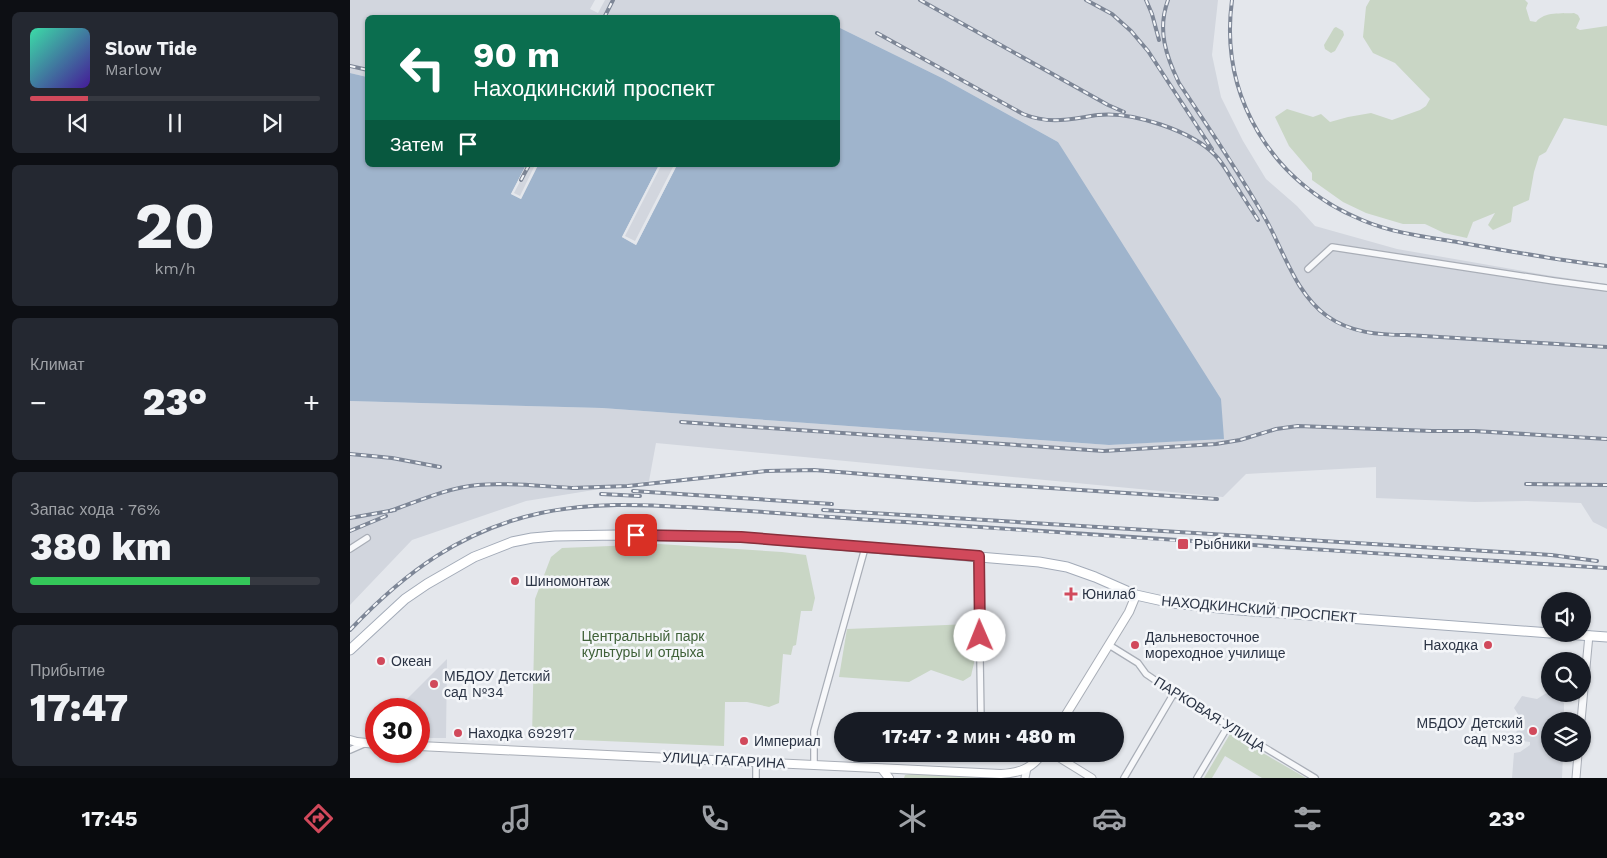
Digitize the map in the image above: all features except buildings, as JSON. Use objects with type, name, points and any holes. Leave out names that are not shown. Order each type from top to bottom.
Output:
[{"type":"main road","name":"НАХОДКИНСКИЙ ПРОСПЕКТ","points":[[350,650],[405,599],[436,578],[474,557],[512,542],[532,538],[578,535],[741,537],[979,556],[1068,567],[1136,595],[1172,603],[1541,632]]},
{"type":"main road","points":[[1068,712],[1130,612],[1136,595]]},
{"type":"main road","points":[[1591,635],[1607,637]]},
{"type":"main road","points":[[350,740],[365,743]]},
{"type":"main road","points":[[350,744],[365,743]]},
{"type":"main road","name":"УЛИЦА ГАГАРИНА","points":[[430,746],[1001,774],[1012,774],[1027,768]]},
{"type":"main road","points":[[1027,768],[1035,762]]},
{"type":"main road","points":[[882,769],[889,778]]},
{"type":"street","points":[[1308,269],[1332,247],[1607,288]]},
{"type":"street","points":[[350,549],[367,538]]},
{"type":"street","points":[[814,764],[814,731],[865,548]]},
{"type":"street","points":[[979,556],[978,596],[982,712]]},
{"type":"street","points":[[1582,712],[1588,642]]},
{"type":"street","name":"ПАРКОВАЯ УЛИЦА","points":[[1109,645],[1138,663],[1146,674],[1174,693],[1315,778]]},
{"type":"street","points":[[1124,778],[1174,693]]},
{"type":"street","points":[[1197,778],[1228,726]]},
{"type":"street","points":[[350,750],[365,743]]},
{"type":"street","points":[[756,761],[756,778]]},
{"type":"street","points":[[1067,762],[1092,778]]},
{"type":"street","points":[[1576,778],[1577,762]]},
{"type":"street","points":[[1024,778],[1027,768]]},
{"type":"shaded area","points":[[350,0],[595,0],[590,9],[598,13],[605,0],[1218,0],[1212,55],[1221,97],[1243,141],[1266,179],[1297,206],[1315,226],[1397,249],[1607,284],[1607,529],[1593,522],[1581,503],[1475,502],[1376,498],[1376,467],[1246,474],[1223,497],[656,443],[649,481],[526,501],[412,540],[350,605],[350,401],[602,408],[1109,445],[1224,438],[1058,142],[942,78],[840,28],[840,15],[365,15],[365,77],[350,73]]},
{"type":"shaded area","points":[[525,167],[537,167],[521,199],[511,194]]},
{"type":"shaded area","points":[[658,167],[676,167],[636,245],[622,237]]},
{"type":"shaded area","name":"МБДОУ Детский сад №34","points":[[447,659],[446,738],[430,738],[430,698],[408,698]]},
{"type":"shaded area","name":"МБДОУ Детский сад №33","points":[[1522,696],[1537,699],[1541,696],[1541,702],[1564,703],[1564,712],[1541,712],[1541,762],[1563,762],[1562,778],[1512,778],[1514,753],[1520,752],[1530,745],[1530,742],[1516,740],[1518,714],[1514,708]]},
{"type":"green space","points":[[1370,0],[1525,0],[1528,3],[1526,8],[1530,21],[1536,22],[1544,16],[1559,13],[1574,13],[1580,19],[1576,28],[1580,30],[1607,26],[1607,126],[1564,118],[1546,152],[1539,156],[1529,200],[1513,207],[1511,222],[1493,230],[1488,225],[1495,213],[1473,222],[1467,238],[1444,233],[1425,224],[1403,224],[1366,213],[1343,202],[1312,180],[1312,173],[1289,146],[1275,117],[1287,109],[1313,117],[1321,114],[1330,122],[1371,113],[1392,120],[1426,106],[1430,99],[1395,63],[1373,53],[1363,37],[1366,7]]},
{"type":"green space","points":[[1336,27],[1343,31],[1344,35],[1335,51],[1331,53],[1325,49],[1324,45]]},
{"type":"green space","name":"Центральный парк культуры и отдыха","points":[[659,544],[806,555],[815,598],[812,611],[801,611],[796,645],[793,646],[791,655],[783,654],[779,703],[769,707],[747,702],[725,702],[724,746],[532,738],[535,599],[551,557],[562,548]]},
{"type":"green space","points":[[971,624],[974,663],[971,676],[963,681],[931,670],[909,682],[839,677],[847,629]]},
{"type":"green space","points":[[1230,734],[1306,778],[1262,778],[1225,756],[1212,778],[1204,778]]},
{"type":"green space","points":[[905,775],[992,778],[904,778]]},
{"type":"water","points":[[840,28],[942,78],[1058,142],[1221,399],[1224,439],[1109,445],[602,408],[350,401],[350,73],[365,77],[365,167],[525,167],[511,194],[521,199],[537,167],[658,167],[622,237],[636,245],[676,167],[840,167]]},
{"type":"pier","points":[[525,167],[527,167],[514,193],[520,196],[534,167],[537,167],[521,199],[511,194]]},
{"type":"pier","points":[[658,167],[660,167],[625,236],[635,241],[673,167],[676,167],[636,245],[622,237]]},
{"type":"railway","points":[[606,15],[613,0]]},
{"type":"railway","points":[[920,0],[1108,105],[1124,112]]},
{"type":"railway","points":[[1086,0],[1112,14],[1131,31],[1148,51],[1212,149]]},
{"type":"railway","points":[[1146,0],[1159,40]]},
{"type":"railway","points":[[1168,0],[1163,22],[1164,43],[1179,83],[1255,201],[1298,284],[1306,296],[1327,316],[1336,322],[1366,332],[1607,347]]},
{"type":"railway","points":[[1232,0],[1230,36],[1234,70],[1244,102],[1258,132],[1278,160],[1302,184],[1330,204],[1362,220],[1397,231],[1607,266]]},
{"type":"railway","points":[[877,33],[1023,114],[1052,120],[1098,115],[1127,116],[1161,124],[1205,146],[1223,165],[1235,184]]},
{"type":"railway","points":[[350,66],[365,69]]},
{"type":"railway","points":[[521,180],[528,167]]},
{"type":"railway","points":[[1231,178],[1258,220]]},
{"type":"railway","points":[[681,422],[1104,451],[1216,444],[1240,440],[1276,429],[1298,426],[1474,431],[1607,439]]},
{"type":"railway","points":[[350,454],[392,458],[440,467]]},
{"type":"railway","points":[[572,488],[628,486],[766,471],[814,470],[1217,499]]},
{"type":"railway","points":[[390,511],[444,492],[478,485],[515,484],[578,488]]},
{"type":"railway","points":[[1526,484],[1607,485]]},
{"type":"railway","points":[[633,491],[832,504]]},
{"type":"railway","points":[[601,494],[640,496]]},
{"type":"railway","points":[[350,630],[414,572],[460,542],[486,530],[541,513],[602,505],[642,505],[728,510],[1607,568]]},
{"type":"railway","points":[[350,518],[395,510]]},
{"type":"railway","points":[[823,510],[1551,555],[1597,561]]},
{"type":"railway","points":[[350,531],[386,516]]},
{"type":"place","name":"Рыбники","points":[[1183,544]]},
{"type":"place","name":"Шиномонтаж","points":[[515,581]]},
{"type":"place","name":"Юнилаб","points":[[1071,594]]},
{"type":"place","name":"Дальневосточное мореходное училище","points":[[1135,645]]},
{"type":"place","name":"Находка","points":[[1488,645]]},
{"type":"place","name":"Океан","points":[[381,661]]},
{"type":"place","name":"МБДОУ Детский сад №34","points":[[434,684]]},
{"type":"place","name":"МБДОУ Детский сад №33","points":[[1533,731]]},
{"type":"place","name":"Находка 692917","points":[[458,733]]},
{"type":"place","name":"Империал","points":[[744,741]]},
{"type":"route","points":[[636,535],[741,537],[979,556],[980,636]]}]
